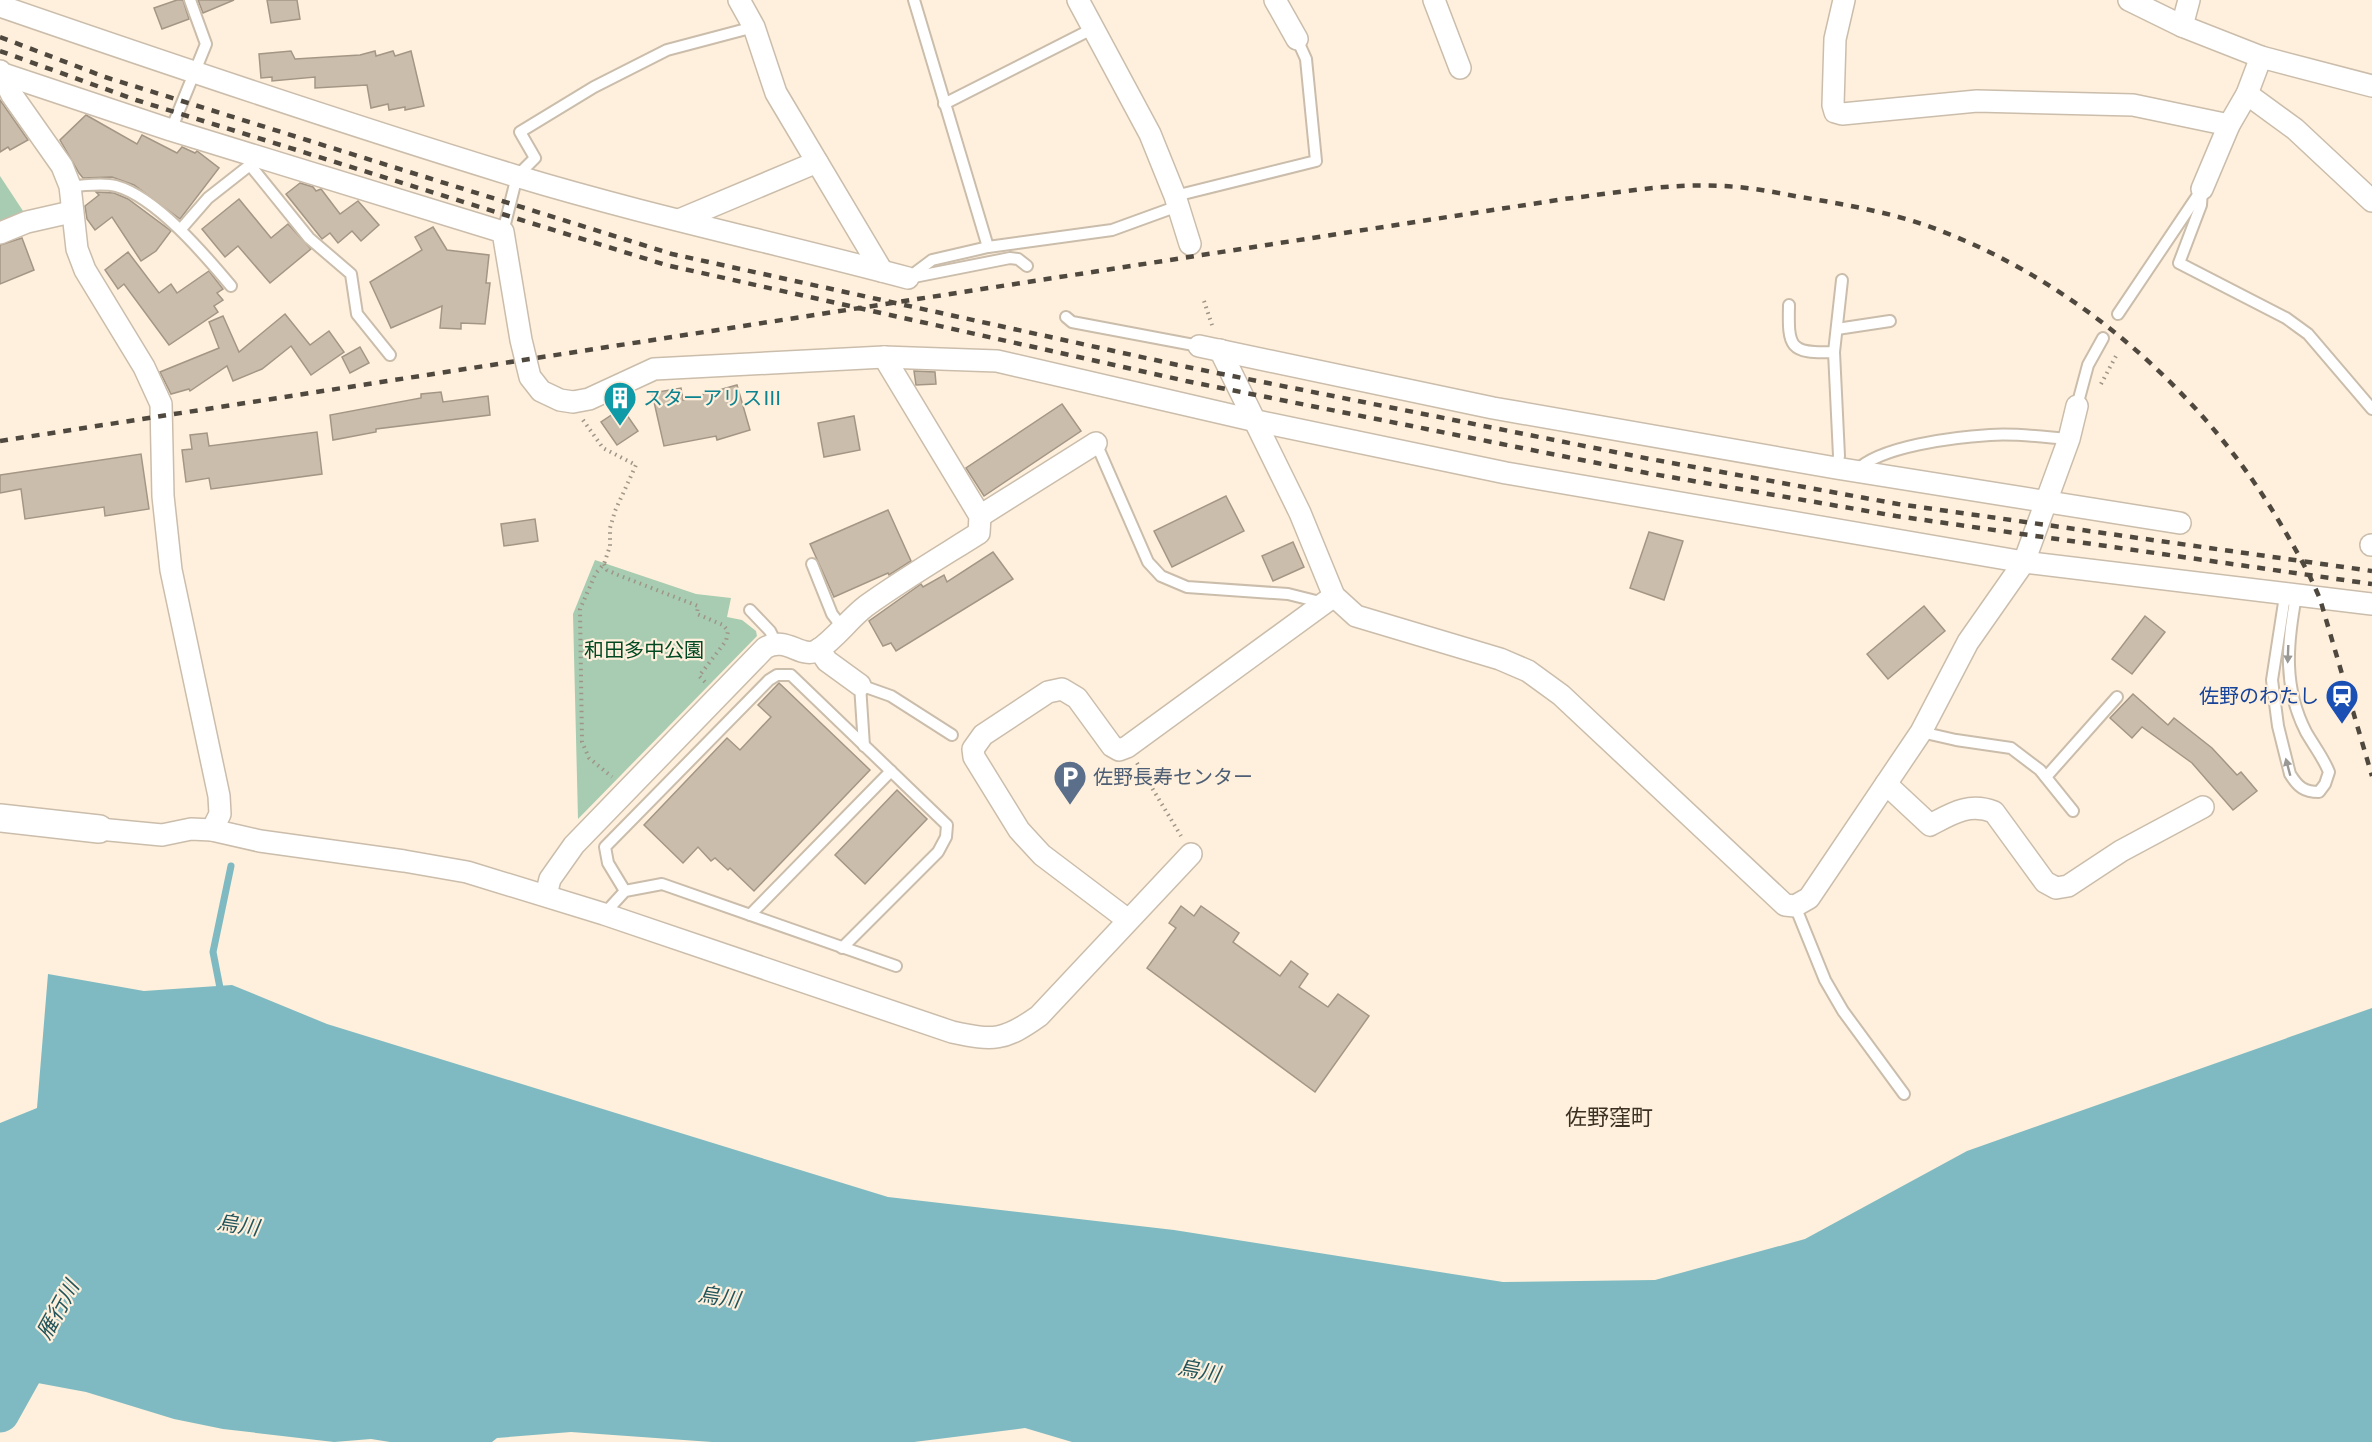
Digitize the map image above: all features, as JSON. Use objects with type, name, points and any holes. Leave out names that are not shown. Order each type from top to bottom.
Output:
[{"type":"street","points":[[739,0],[754,27],[776,93],[882,271]]},
{"type":"street","points":[[1078,0],[1150,134],[1177,201],[1190,244]]},
{"type":"street","points":[[1275,0],[1297,39]]},
{"type":"street","points":[[1434,0],[1460,68]]},
{"type":"street","points":[[1844,0],[1835,39],[1833,105],[1835,112],[1842,114],[1977,101],[2133,105],[2229,125]]},
{"type":"street","points":[[2129,0],[2182,26],[2261,57],[2372,86]]},
{"type":"street","points":[[2182,26],[2189,0]]},
{"type":"street","points":[[0,6],[194,74],[517,176],[908,278]]},
{"type":"street","points":[[2202,189],[2229,125],[2247,94],[2261,57]]},
{"type":"street","points":[[0,72],[6,98],[62,166],[70,186],[71,212],[77,249],[85,270],[144,367],[161,404],[166,535],[171,570],[219,796],[220,814],[213,830]]},
{"type":"street","points":[[0,72],[252,160],[503,232],[528,368],[534,385],[551,397],[573,402],[589,399],[654,369],[884,357],[996,361],[1252,420],[1506,473],[2024,562],[2290,596],[2372,604]]},
{"type":"street","points":[[2247,94],[2295,129],[2372,201]]},
{"type":"street","points":[[679,220],[817,162]]},
{"type":"street","points":[[0,233],[27,222],[71,212]]},
{"type":"street","points":[[1199,346],[1493,408],[1846,470],[2180,522]]},
{"type":"street","points":[[1220,350],[1252,420],[1300,513],[1329,600],[1356,616],[1457,645],[1528,671],[1561,695],[1785,905],[1795,906],[1809,898],[1921,732],[1968,642],[2024,562],[2070,439],[2078,406]]},
{"type":"street","points":[[546,895],[550,879],[574,845],[757,655],[776,643],[785,643],[805,652],[819,649],[865,607],[979,533],[980,516],[884,357]]},
{"type":"street","points":[[980,516],[1096,442]]},
{"type":"street","points":[[1128,920],[1042,855],[1019,830],[974,757],[973,749],[983,735],[1048,692],[1062,689],[1077,698],[1112,746],[1119,750],[1127,747],[1329,600]]},
{"type":"street","points":[[819,649],[827,661],[860,685]]},
{"type":"street","points":[[1886,784],[1930,825],[1959,810],[1972,807],[1994,812],[2045,882],[2056,888],[2068,886],[2121,851],[2203,807]]},
{"type":"street","points":[[0,818],[162,835],[191,829],[213,830],[260,841],[467,872],[604,914],[952,1032],[985,1039],[1014,1034],[1039,1016],[1191,854]]},
{"type":"lane","points":[[171,130],[206,44],[190,0]]},
{"type":"lane","points":[[914,0],[988,247]]},
{"type":"lane","points":[[503,232],[517,176],[535,158],[519,132],[594,87],[667,50],[754,27]]},
{"type":"lane","points":[[944,104],[1092,29]]},
{"type":"lane","points":[[908,278],[932,260],[988,247],[1113,230],[1177,201],[1316,161],[1306,59],[1297,39]]},
{"type":"lane","points":[[181,229],[208,198],[252,160],[309,238],[351,274],[357,314],[390,355]]},
{"type":"lane","points":[[70,186],[103,184],[118,187],[181,229],[231,286]]},
{"type":"lane","points":[[2118,314],[2202,189]]},
{"type":"lane","points":[[2202,189],[2201,205],[2179,263],[2286,318],[2308,334],[2372,409]]},
{"type":"lane","points":[[908,278],[1010,258],[1018,259],[1027,266]]},
{"type":"lane","points":[[1842,280],[1834,352],[1839,456],[1846,470],[1874,457],[1944,442],[1991,435],[2070,439]]},
{"type":"lane","points":[[1789,305],[1788,333],[1791,342],[1807,353],[1834,352]]},
{"type":"lane","points":[[1066,317],[1072,322],[1199,346]]},
{"type":"lane","points":[[1837,329],[1890,321]]},
{"type":"lane","points":[[2078,406],[2088,365],[2103,338]]},
{"type":"lane","points":[[1096,442],[1148,562],[1161,576],[1187,587],[1288,594],[1329,600]]},
{"type":"lane","points":[[812,564],[832,614],[842,627]]},
{"type":"lane","points":[[2290,596],[2287,656],[2289,679],[2294,704],[2329,772],[2319,792],[2307,792],[2296,785],[2290,774],[2273,700],[2272,680],[2290,596]]},
{"type":"lane","points":[[750,610],[770,631],[776,643]]},
{"type":"lane","points":[[625,891],[608,863],[605,847],[777,675],[791,675],[946,825],[946,837],[938,852],[842,948]]},
{"type":"lane","points":[[864,746],[860,685],[891,696],[952,735]]},
{"type":"lane","points":[[2046,777],[2116,697]]},
{"type":"lane","points":[[1921,732],[2011,748],[2046,777],[2073,811]]},
{"type":"lane","points":[[750,915],[891,771]]},
{"type":"lane","points":[[604,914],[625,891],[662,885],[896,966]]},
{"type":"lane","points":[[1795,906],[1825,980],[1844,1011],[1904,1094]]},
{"type":"path","points":[[591,431],[603,448],[636,465],[615,511],[610,528],[610,546],[604,564],[596,573],[580,609],[582,742],[589,758],[616,780]]},
{"type":"path","points":[[604,564],[607,570],[618,575],[698,606],[697,614],[723,625],[728,632],[726,641],[699,676],[709,685]]},
{"type":"path","points":[[1127,747],[1191,854]]},
{"type":"green space","points":[[0,176],[27,217],[0,227]]},
{"type":"green space","name":"和田多中公園","points":[[595,560],[696,594],[731,598],[727,617],[742,620],[756,631],[757,636],[578,819],[573,614]]},
{"type":"water","name":"烏川","points":[[48,974],[144,991],[232,985],[327,1024],[888,1197],[1174,1230],[1503,1282],[1655,1280],[1805,1239],[1967,1151],[2372,1008],[2372,1442],[1072,1442],[1025,1428],[914,1442],[712,1442],[571,1432],[497,1438],[492,1442],[390,1442],[371,1439],[334,1442],[223,1429],[174,1419],[86,1392],[0,1376],[0,1123],[37,1108]]},
{"type":"building","points":[[183,0],[189,19],[162,29],[154,8]]},
{"type":"building","points":[[198,0],[234,0],[203,13]]},
{"type":"building","points":[[267,0],[297,0],[300,19],[271,23]]},
{"type":"building","points":[[291,51],[295,59],[360,55],[375,51],[376,56],[393,51],[395,56],[411,51],[424,106],[405,110],[405,107],[389,110],[388,104],[371,108],[367,85],[315,88],[315,77],[272,81],[272,77],[261,78],[259,54]]},
{"type":"building","points":[[0,100],[28,140],[10,150],[8,147],[0,152]]},
{"type":"building","points":[[86,115],[137,144],[142,135],[177,153],[182,147],[195,153],[197,151],[219,168],[180,219],[134,185],[112,177],[83,178],[60,140]]},
{"type":"building","points":[[300,183],[313,187],[316,191],[321,189],[340,214],[358,201],[379,225],[361,241],[352,231],[338,243],[330,233],[322,239],[286,194]]},
{"type":"building","points":[[96,192],[114,193],[128,199],[171,231],[156,251],[141,261],[112,217],[95,230],[87,219],[85,206],[99,195]]},
{"type":"building","points":[[239,199],[271,238],[288,224],[311,249],[270,283],[238,246],[225,257],[202,229]]},
{"type":"building","points":[[433,227],[447,250],[489,255],[486,283],[490,283],[485,324],[461,323],[461,329],[440,328],[442,306],[391,328],[370,282],[422,250],[415,237]]},
{"type":"building","points":[[22,238],[34,270],[0,284],[0,245]]},
{"type":"building","points":[[128,252],[159,293],[171,284],[177,293],[209,271],[223,289],[217,293],[223,300],[214,306],[218,312],[169,345],[124,284],[118,289],[105,270]]},
{"type":"building","points":[[285,314],[310,345],[329,331],[344,352],[311,375],[291,346],[262,369],[233,381],[227,366],[190,391],[189,389],[171,394],[160,372],[219,348],[209,322],[223,316],[239,352]]},
{"type":"building","points":[[360,347],[369,363],[350,373],[342,357]]},
{"type":"building","points":[[914,371],[935,372],[936,384],[916,385]]},
{"type":"building","points":[[737,385],[750,430],[717,440],[716,436],[664,446],[652,393],[681,388],[683,400]]},
{"type":"building","points":[[441,392],[443,402],[488,396],[490,415],[376,429],[376,432],[333,440],[330,415],[421,398],[421,394]]},
{"type":"building","points":[[1062,404],[1081,431],[984,496],[966,468]]},
{"type":"building","name":"スターアリスⅢ","points":[[622,408],[638,431],[617,445],[601,422]]},
{"type":"building","points":[[854,416],[860,450],[824,457],[818,423]]},
{"type":"building","points":[[317,432],[322,474],[211,489],[209,478],[186,482],[182,450],[192,449],[190,435],[207,433],[209,446]]},
{"type":"building","points":[[141,454],[149,509],[105,516],[104,507],[25,519],[21,489],[0,493],[0,475]]},
{"type":"building","points":[[1226,496],[1244,531],[1172,567],[1154,531]]},
{"type":"building","points":[[888,510],[911,561],[889,575],[888,573],[834,597],[810,544]]},
{"type":"building","points":[[535,519],[538,541],[504,546],[501,524]]},
{"type":"building","points":[[1649,532],[1683,541],[1664,600],[1630,588]]},
{"type":"building","points":[[1293,542],[1304,567],[1273,581],[1262,556]]},
{"type":"building","points":[[993,552],[1013,579],[896,651],[891,643],[883,646],[869,621],[921,584],[923,587],[944,575],[947,582]]},
{"type":"building","points":[[1924,606],[1945,631],[1888,679],[1867,654]]},
{"type":"building","points":[[2145,616],[2165,632],[2132,674],[2112,659]]},
{"type":"building","points":[[779,683],[870,770],[754,891],[730,868],[728,870],[715,858],[711,861],[698,847],[683,863],[644,825],[727,738],[740,750],[771,717],[758,705]]},
{"type":"building","points":[[2133,694],[2168,725],[2174,718],[2212,748],[2237,775],[2241,772],[2257,791],[2233,810],[2192,763],[2142,727],[2132,738],[2110,718]]},
{"type":"building","points":[[897,790],[927,819],[865,884],[835,855]]},
{"type":"building","points":[[1181,906],[1194,916],[1201,906],[1239,933],[1233,942],[1280,976],[1291,961],[1308,974],[1299,987],[1328,1007],[1338,994],[1369,1016],[1315,1092],[1147,968],[1176,928],[1169,923]]},
{"type":"waterway","points":[[221,993],[213,952],[231,866]]},
{"type":"waterway","name":"雁行川","points":[[0,1413],[44,1334]]},
{"type":"railway","points":[[0,37],[105,77],[672,254],[1187,367],[1650,459],[1898,504],[2372,571]]},
{"type":"railway","points":[[0,51],[136,100],[666,265],[1186,381],[1647,473],[1896,516],[2372,584]]},
{"type":"railway","points":[[0,441],[1564,199],[1682,186],[1702,185],[1751,189],[1885,213],[1968,242],[2021,268],[2071,300],[2119,336],[2164,376],[2205,419],[2242,465],[2293,544],[2320,599],[2372,776]]},
{"type":"place","name":"スターアリスⅢ","points":[[620,427]]},
{"type":"place","name":"佐野のわたし","points":[[2342,725]]},
{"type":"place","name":"佐野長寿センター","points":[[1070,806]]},
{"type":"district","name":"佐野窪町","points":[[1609,1117]]}]
